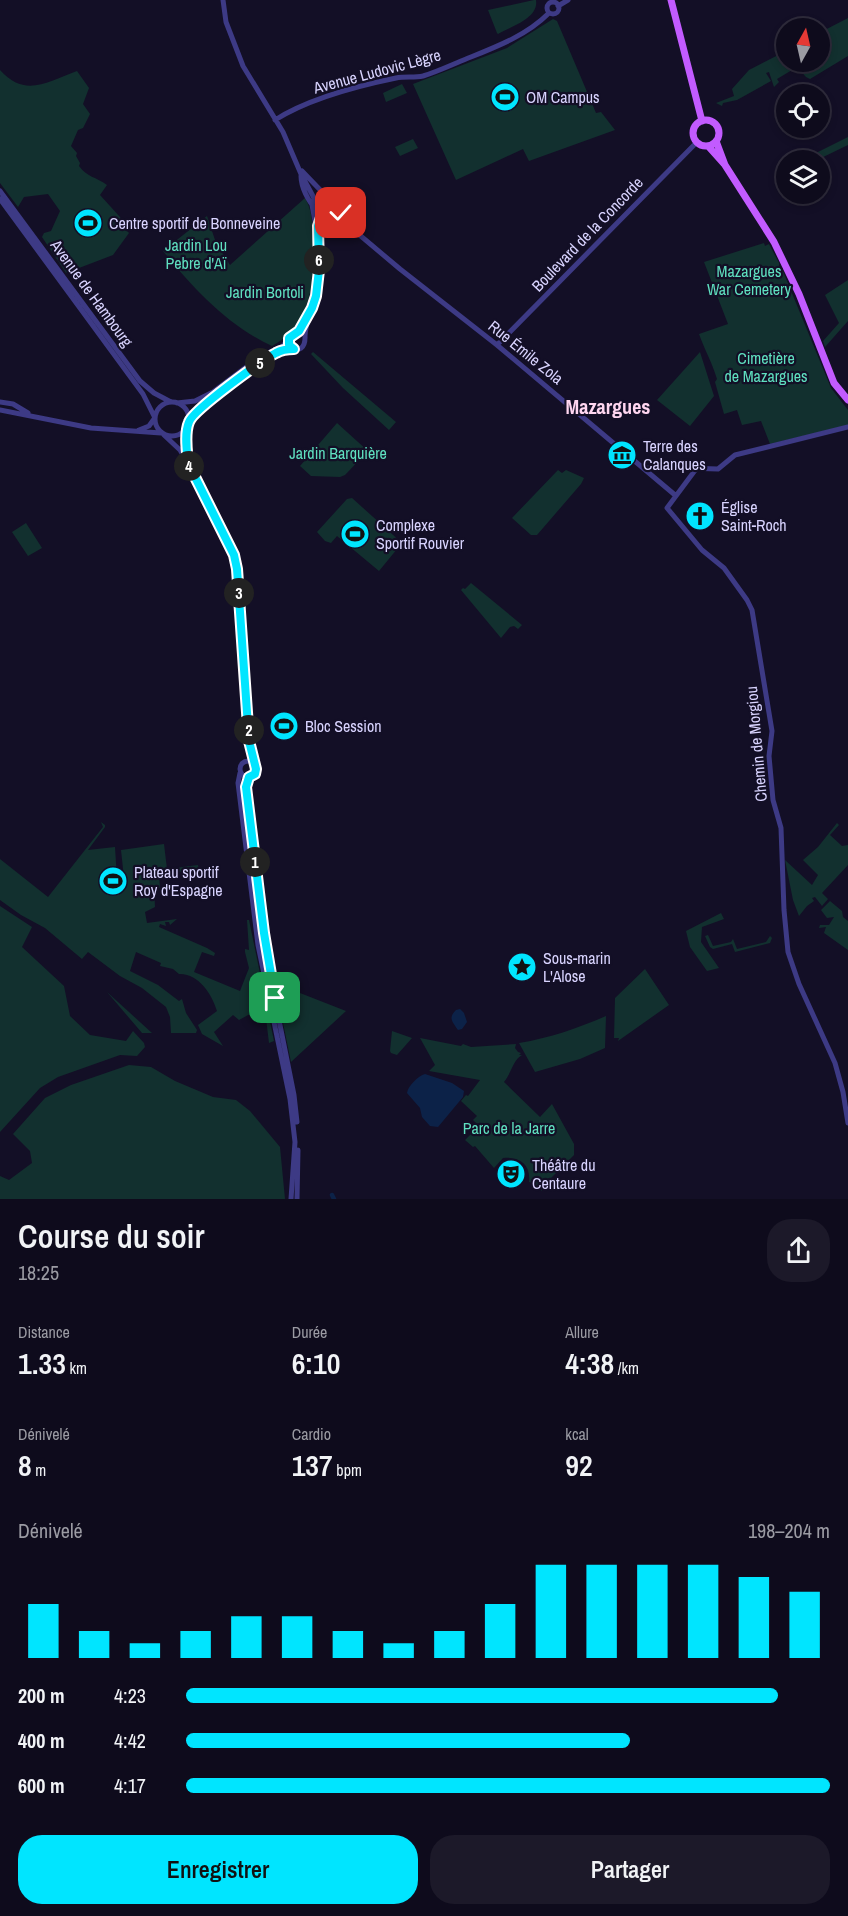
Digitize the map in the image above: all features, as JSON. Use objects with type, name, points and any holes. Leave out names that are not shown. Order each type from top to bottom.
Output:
[{"type":"main road","points":[[671,0],[702,121]]},
{"type":"main road","points":[[725,165],[716,141],[717,127],[710,121],[696,124],[693,130],[696,142],[708,146],[725,165],[774,243],[799,294],[827,362],[848,400]]},
{"type":"main road","points":[[708,146],[716,141]]},
{"type":"street","points":[[223,0],[226,22],[243,66],[283,132],[314,198],[324,209],[337,216],[359,234]]},
{"type":"street","points":[[558,6],[555,2],[549,3],[547,7],[549,13],[556,13],[558,6],[568,0]]},
{"type":"street","name":"Avenue Ludovic Lègre","points":[[275,120],[325,97],[399,77],[424,75],[442,69],[512,40],[549,13]]},
{"type":"street","points":[[283,116],[283,132]]},
{"type":"street","name":"Boulevard de la Concorde","points":[[497,345],[696,142]]},
{"type":"street","points":[[300,171],[351,222],[359,234]]},
{"type":"street","points":[[132,431],[144,429],[160,406],[174,402],[195,401],[213,392],[258,358],[287,343],[291,336],[299,331],[314,303],[318,282],[318,226],[312,205],[301,184],[300,171]]},
{"type":"street","name":"Avenue de Hambourg","points":[[0,191],[140,381],[154,393],[174,402]]},
{"type":"street","points":[[314,198],[325,196]]},
{"type":"street","points":[[318,226],[324,209],[325,196]]},
{"type":"street","points":[[312,205],[314,198]]},
{"type":"street","name":"Avenue de Hambourg","points":[[0,199],[143,394],[154,417]]},
{"type":"street","points":[[312,205],[316,209],[324,209]]},
{"type":"street","name":"Rue Émile Zola","points":[[359,234],[497,345],[675,495]]},
{"type":"street","points":[[0,410],[85,427],[176,436],[181,434],[198,410],[273,354],[304,348],[308,316]]},
{"type":"street","points":[[291,336],[299,333],[305,337]]},
{"type":"street","points":[[291,336],[289,345],[294,349]]},
{"type":"street","points":[[0,402],[13,404],[35,416]]},
{"type":"street","points":[[174,402],[186,409],[188,463]]},
{"type":"street","points":[[154,417],[156,427],[180,450],[188,463],[234,555],[238,576],[249,741],[256,772],[246,782],[247,797],[265,944],[294,1095],[298,1132],[297,1199]]},
{"type":"street","points":[[644,469],[721,467],[737,454],[846,427]]},
{"type":"street","points":[[675,495],[696,469]]},
{"type":"street","name":"Chemin de Morgiou","points":[[675,495],[667,508],[702,550],[724,568],[752,610],[772,731],[769,756],[773,800],[781,828],[788,952],[799,984],[835,1063],[848,1123]]},
{"type":"street","points":[[249,741],[244,761],[240,766],[238,783],[258,945],[290,1099],[295,1142],[291,1199]]},
{"type":"street","points":[[244,761],[254,763]]},
{"type":"street","points":[[240,773],[249,777]]},
{"type":"green space","points":[[536,0],[536,6],[529,17],[497,33],[488,10]]},
{"type":"green space","points":[[848,18],[848,56],[830,67],[830,27]]},
{"type":"green space","name":"OM Campus","points":[[553,19],[557,21],[596,113],[601,112],[615,130],[529,161],[523,149],[456,180],[413,84],[507,48]]},
{"type":"green space","points":[[776,56],[776,72],[789,72],[777,79],[779,82],[774,87],[769,72],[766,73],[771,81],[737,100],[723,103],[722,106],[716,103],[734,96],[732,89],[749,70]]},
{"type":"green space","points":[[0,70],[9,79],[27,86],[46,83],[77,71],[89,88],[83,104],[90,114],[83,128],[78,130],[71,146],[77,153],[76,156],[82,170],[107,185],[100,195],[120,217],[129,233],[113,255],[66,273],[42,237],[44,233],[51,231],[60,211],[48,194],[24,197],[18,207],[0,183]]},
{"type":"green space","points":[[802,72],[822,72],[810,79]]},
{"type":"green space","points":[[402,84],[407,93],[386,102],[383,93]]},
{"type":"green space","points":[[848,137],[848,145],[830,154],[830,150],[822,150]]},
{"type":"green space","points":[[413,139],[418,148],[400,156],[395,147]]},
{"type":"green space","name":"Jardin Bortoli","points":[[305,198],[311,212],[314,234],[312,284],[303,313],[296,326],[272,346],[241,328],[212,305],[163,251],[207,216],[216,243],[230,265]]},
{"type":"green space","name":"Cimetière de Mazargues","points":[[764,243],[765,246],[769,244],[779,263],[779,268],[782,269],[831,388],[848,410],[848,425],[770,444],[761,421],[742,425],[737,410],[724,414],[715,382],[717,379],[699,334],[728,324],[704,262]]},
{"type":"green space","points":[[848,280],[848,321],[825,347],[823,341],[839,323],[825,295]]},
{"type":"green space","points":[[313,352],[396,422],[389,430],[343,388],[311,354]]},
{"type":"green space","name":"Cimetière de Mazargues","points":[[700,352],[714,396],[690,426],[657,400]]},
{"type":"green space","name":"Jardin Barquière","points":[[337,423],[368,451],[345,475],[340,477],[311,476],[300,466]]},
{"type":"green space","points":[[558,470],[562,473],[566,470],[584,478],[537,535],[531,535],[512,518]]},
{"type":"green space","name":"Complexe Sportif Rouvier","points":[[352,498],[402,543],[379,571],[337,536],[331,543],[325,541],[317,532],[347,499]]},
{"type":"green space","points":[[26,523],[42,548],[28,556],[12,532]]},
{"type":"green space","points":[[471,583],[522,625],[518,629],[514,626],[510,627],[501,638],[461,590]]},
{"type":"green space","points":[[101,822],[105,827],[88,850],[115,847],[117,879],[124,878],[121,850],[164,844],[167,869],[198,865],[199,870],[159,874],[160,888],[154,888],[155,907],[145,912],[147,923],[177,919],[170,925],[169,922],[165,922],[166,926],[160,924],[159,927],[215,953],[214,956],[202,952],[194,972],[240,991],[249,968],[245,949],[249,950],[247,920],[249,920],[274,1041],[269,1043],[265,1010],[261,1008],[239,1020],[233,1015],[214,1032],[223,1046],[202,1034],[198,1025],[217,1011],[212,998],[203,986],[192,977],[160,966],[161,963],[136,952],[130,971],[158,985],[179,1001],[182,999],[186,1013],[197,1030],[196,1033],[171,1033],[170,1017],[166,1007],[142,988],[120,976],[88,952],[82,959],[45,928],[0,900],[0,859],[48,897],[103,827]]},
{"type":"green space","points":[[837,823],[839,825],[830,835],[842,846],[848,845],[848,865],[822,893],[828,899],[822,906],[815,897],[812,898],[814,901],[799,916],[793,900],[785,860],[812,885],[818,875],[803,860],[818,847]]},
{"type":"green space","points":[[830,901],[842,911],[843,917],[848,921],[848,950],[824,933],[826,927],[819,928],[820,925],[829,925],[834,917],[827,918],[821,910]]},
{"type":"green space","points":[[0,906],[32,927],[22,947],[64,986],[70,1016],[90,1035],[126,1041],[133,1031],[145,1047],[137,1056],[120,1055],[58,1077],[40,1088],[0,1132]]},
{"type":"green space","points":[[721,913],[724,919],[702,927],[701,942],[719,968],[707,971],[690,947],[686,931]]},
{"type":"green space","points":[[267,934],[277,984],[346,1011],[291,1062],[272,969]]},
{"type":"green space","points":[[708,935],[713,946],[731,942],[733,939],[737,949],[766,942],[770,936],[772,938],[770,943],[735,952],[732,944],[713,949],[705,936]]},
{"type":"green space","points":[[645,969],[669,1005],[618,1041],[619,1038],[614,1038],[615,998]]},
{"type":"green space","points":[[107,992],[152,1033],[142,1033]]},
{"type":"green space","points":[[606,1016],[605,1048],[580,1059],[535,1072],[519,1043],[564,1032]]},
{"type":"green space","points":[[392,1031],[412,1038],[397,1055],[390,1051]]},
{"type":"green space","name":"Parc de la Jarre","points":[[420,1038],[471,1047],[516,1044],[515,1048],[521,1053],[519,1055],[522,1055],[516,1060],[504,1082],[540,1117],[552,1104],[574,1144],[574,1155],[542,1187],[542,1191],[529,1182],[526,1166],[519,1160],[503,1158],[494,1168],[475,1146],[473,1147],[465,1140],[479,1126],[473,1120],[477,1116],[461,1101],[466,1095],[468,1096],[480,1080],[429,1071],[435,1065]]},
{"type":"green space","points":[[129,1065],[151,1067],[175,1081],[213,1097],[236,1100],[250,1111],[280,1147],[285,1199],[0,1199],[0,1176],[9,1180],[32,1163],[30,1151],[13,1134],[45,1098],[71,1085]]},
{"type":"water","points":[[460,1009],[467,1022],[462,1029],[458,1030],[452,1017],[456,1010]]},
{"type":"water","points":[[425,1074],[452,1083],[464,1091],[463,1097],[438,1127],[430,1126],[422,1117],[420,1108],[407,1093],[409,1087]]},
{"type":"waterway","points":[[332,1195],[334,1199]]},
{"type":"place","name":"OM Campus","points":[[505,97]]},
{"type":"place","name":"Centre sportif de Bonneveine","points":[[88,223]]},
{"type":"place","name":"Terre des Calanques","points":[[622,455]]},
{"type":"place","name":"Église Saint-Roch","points":[[700,516]]},
{"type":"place","name":"Complexe Sportif Rouvier","points":[[355,534]]},
{"type":"place","name":"Bloc Session","points":[[284,726]]},
{"type":"place","name":"Plateau sportif Roy d'Espagne","points":[[113,881]]},
{"type":"place","name":"Sous-marin L'Alose","points":[[522,967]]},
{"type":"place","name":"Théâtre du Centaure","points":[[511,1174]]},
{"type":"district","name":"Mazargues","points":[[608,407]]},
{"type":"route","points":[[275,998],[268,965],[246,787],[249,777],[255,774],[256,766],[249,741],[237,569],[234,555],[188,463],[186,448],[189,420],[198,410],[273,354],[294,349],[289,345],[289,338],[299,331],[308,316],[317,290],[318,226],[326,197],[341,213]]},
{"type":"park label","name":"Jardin Lou Pebre d'Aï","points":[[196,254]]},
{"type":"park label","name":"Mazargues War Cemetery","points":[[749,280]]}]
